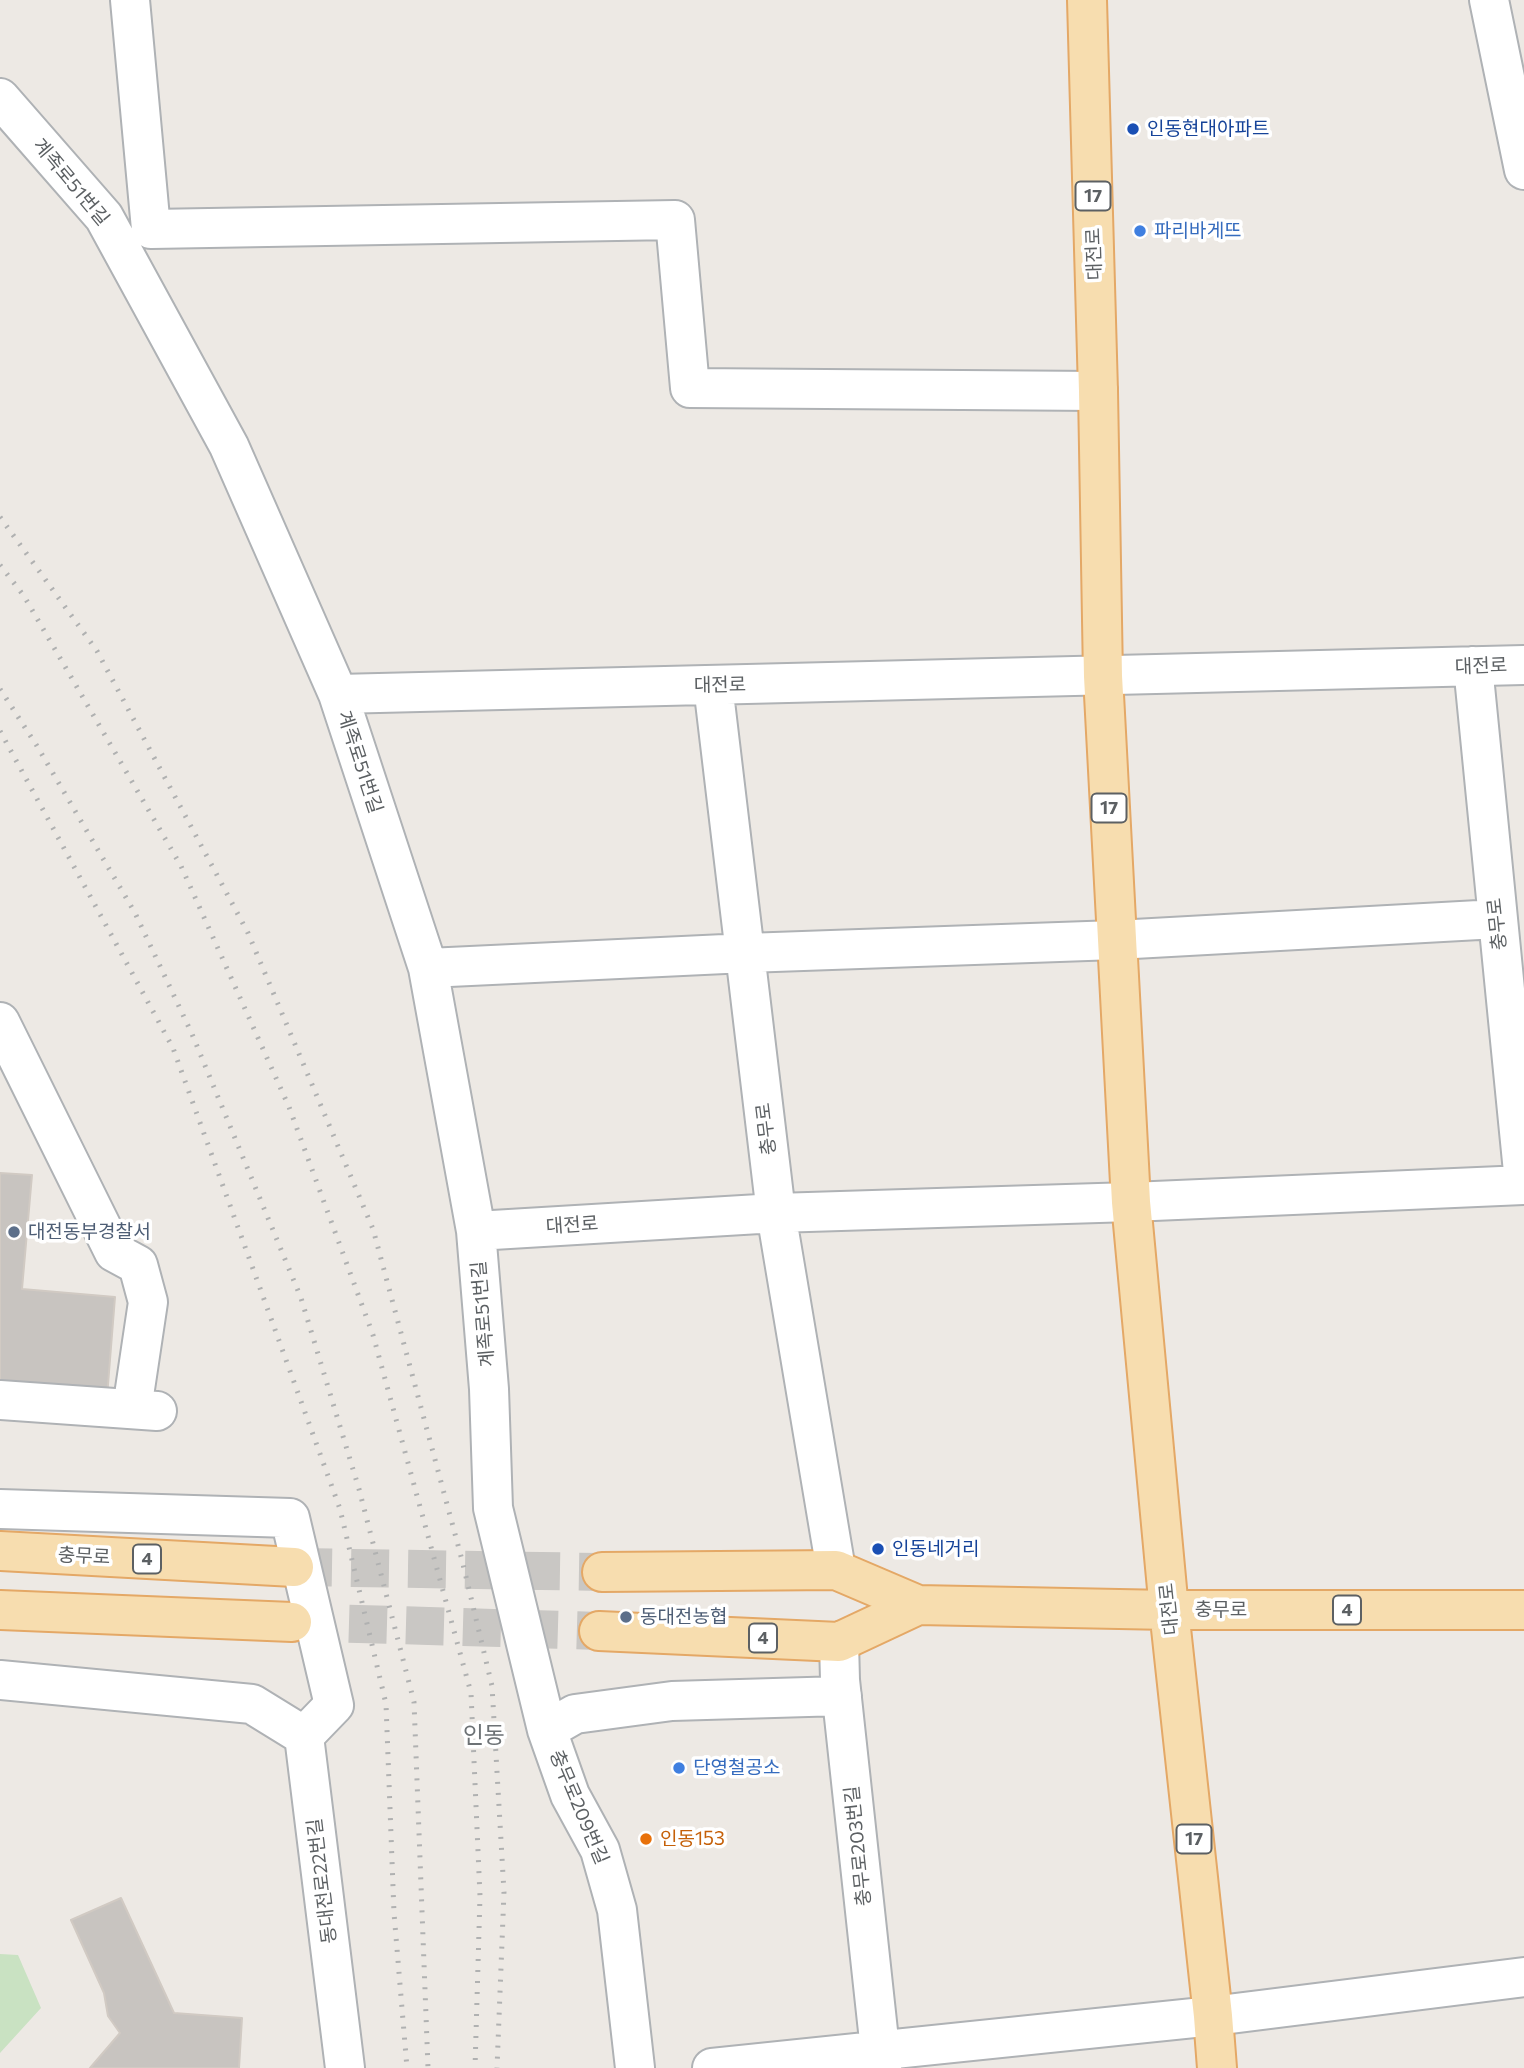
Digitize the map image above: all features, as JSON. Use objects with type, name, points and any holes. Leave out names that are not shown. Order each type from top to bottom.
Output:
[{"type":"main road","name":"대전로","points":[[1087,0],[1103,676],[1131,1202],[1169,1610],[1217,2068]]},
{"type":"main road","name":"충무로","points":[[0,1551],[294,1567]]},
{"type":"main road","name":"충무로","points":[[602,1573],[836,1570],[918,1605],[1169,1610],[1524,1610]]},
{"type":"main road","name":"충무로","points":[[599,1630],[839,1642],[918,1605]]},
{"type":"main road","points":[[0,1610],[292,1622]]},
{"type":"street","points":[[130,0],[151,229],[675,220],[690,388],[1098,391]]},
{"type":"street","points":[[1489,0],[1524,170]]},
{"type":"street","name":"계족로51번길","points":[[0,98],[104,217],[229,446],[338,694],[428,968],[476,1231],[489,1389],[493,1508]]},
{"type":"street","name":"대전로","points":[[338,694],[1524,665]]},
{"type":"street","name":"충무로","points":[[1473,666],[1524,1183]]},
{"type":"street","name":"충무로","points":[[713,685],[776,1213],[836,1570]]},
{"type":"street","points":[[428,968],[1115,940],[1497,919]]},
{"type":"street","points":[[0,1022],[114,1252],[138,1265],[148,1302],[145,1410],[0,1400]]},
{"type":"street","name":"대전로","points":[[476,1231],[776,1213],[1131,1202],[1524,1183]]},
{"type":"street","points":[[0,1508],[290,1518],[334,1705],[304,1736],[253,1704],[0,1680]]},
{"type":"street","name":"충무로209번길","points":[[493,1508],[547,1730],[570,1795],[600,1850],[617,1910],[635,2068]]},
{"type":"street","name":"충무로203번길","points":[[839,1642],[842,1696],[881,2059]]},
{"type":"street","points":[[547,1730],[575,1714],[672,1701],[842,1696]]},
{"type":"street","name":"동대전로22번길","points":[[304,1736],[345,2068]]},
{"type":"street","points":[[712,2068],[881,2059],[1524,1977]]},
{"type":"green space","points":[[0,1954],[18,1955],[41,2008],[0,2053]]},
{"type":"building","name":"대전동부경찰서","points":[[0,1173],[32,1175],[22,1289],[115,1297],[107,1397],[0,1388]]},
{"type":"building","points":[[121,1898],[174,2013],[242,2018],[239,2068],[90,2068],[120,2033],[108,2016],[104,1993],[71,1920]]},
{"type":"tunnel","points":[[294,1567],[602,1572]]},
{"type":"tunnel","points":[[292,1622],[599,1631]]},
{"type":"railway","points":[[0,517],[97,651],[248,933],[373,1229],[462,1560],[492,1686],[504,1892],[497,2068]]},
{"type":"railway","points":[[0,565],[24,596],[181,866],[289,1107],[373,1335],[471,1693],[480,1896],[475,2068]]},
{"type":"railway","points":[[0,689],[37,746],[135,913],[192,1034],[301,1298],[359,1489],[414,1702],[428,2068]]},
{"type":"railway","points":[[0,731],[173,1048],[340,1509],[386,1704],[394,1913],[407,2068]]},
{"type":"place","name":"인동현대아파트","points":[[1133,129]]},
{"type":"place","name":"파리바게뜨","points":[[1140,231]]},
{"type":"place","name":"대전동부경찰서","points":[[14,1232]]},
{"type":"place","name":"인동네거리","points":[[878,1549]]},
{"type":"place","name":"동대전농협","points":[[626,1617]]},
{"type":"place","name":"단영철공소","points":[[679,1768]]},
{"type":"place","name":"인동153","points":[[646,1839]]},
{"type":"district","name":"인동","points":[[484,1735]]}]
